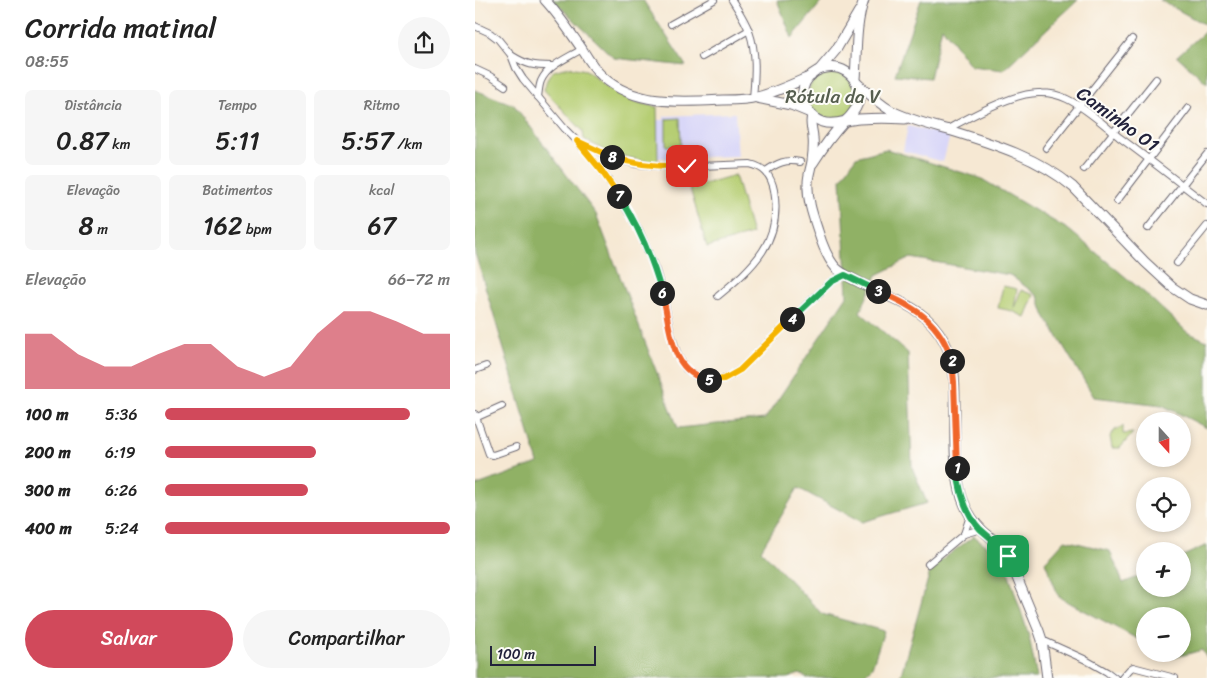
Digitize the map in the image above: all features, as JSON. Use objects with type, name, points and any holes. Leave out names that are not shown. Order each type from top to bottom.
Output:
[{"type":"main road","points":[[545,0],[599,72],[610,83],[620,89],[645,98],[690,101],[755,98],[791,105],[829,124],[873,118],[913,120]]},
{"type":"main road","points":[[863,3],[836,50],[806,82],[803,90],[804,105],[810,114],[813,138],[808,183],[811,206],[823,244],[837,269],[867,287],[915,309],[927,318],[945,341],[953,365],[956,453],[959,488],[964,505],[981,529],[1008,556],[1042,640],[1047,678]]},
{"type":"main road","points":[[811,165],[825,144],[852,115],[858,105],[860,94],[856,81],[856,42],[863,3]]},
{"type":"main road","points":[[819,69],[839,68],[848,72],[883,106],[913,120],[981,140],[1035,162],[1063,178],[1172,287],[1190,299],[1207,305]]},
{"type":"main road","points":[[755,98],[811,76]]},
{"type":"street","points":[[671,24],[714,0]]},
{"type":"street","points":[[732,0],[749,30],[753,47],[755,57],[755,98]]},
{"type":"street","points":[[475,26],[498,39],[511,55],[518,73],[577,141],[614,188],[636,224],[656,271],[678,356],[686,369],[696,376],[707,380],[719,380],[733,375],[831,282],[845,275]]},
{"type":"street","points":[[702,57],[749,30]]},
{"type":"street","points":[[1046,148],[1132,39]]},
{"type":"street","points":[[538,96],[541,81],[552,66],[581,49]]},
{"type":"street","points":[[511,55],[530,65],[552,66]]},
{"type":"street","points":[[475,69],[505,86]]},
{"type":"street","points":[[1084,168],[1156,80]]},
{"type":"street","name":"Caminho 01","points":[[947,130],[975,114],[1026,94],[1042,93],[1058,96],[1068,99],[1092,115],[1207,204]]},
{"type":"street","points":[[1117,201],[1189,108]]},
{"type":"street","points":[[577,141],[608,156],[635,164],[675,167],[750,164],[766,171],[773,184],[775,198],[772,232],[760,256],[743,275],[718,296]]},
{"type":"street","points":[[1148,228],[1207,154]]},
{"type":"street","points":[[766,171],[782,161],[799,162]]},
{"type":"street","points":[[1177,263],[1207,226]]},
{"type":"street","points":[[831,282],[837,269]]},
{"type":"street","points":[[475,370],[486,366]]},
{"type":"street","points":[[502,406],[475,416],[489,454],[493,455],[515,447]]},
{"type":"street","points":[[964,534],[970,516]]},
{"type":"street","points":[[928,564],[964,534],[981,529]]},
{"type":"street","points":[[1042,640],[1084,659],[1110,677]]},
{"type":"street","points":[[1122,678],[1133,667],[1139,667],[1175,678]]},
{"type":"shaded area","points":[[735,113],[738,156],[658,158],[657,120],[664,120],[664,116]]},
{"type":"shaded area","points":[[908,126],[950,136],[943,162],[903,151]]},
{"type":"green space","points":[[553,0],[643,0],[686,66],[614,58]]},
{"type":"green space","points":[[777,0],[823,0],[792,38]]},
{"type":"green space","points":[[921,0],[1078,0],[1003,70],[971,66],[942,27],[930,78],[895,75]]},
{"type":"green space","points":[[1160,0],[1207,0],[1207,26]]},
{"type":"green space","points":[[1207,30],[1207,83],[1177,56]]},
{"type":"green space","points":[[570,67],[586,70],[605,85],[635,102],[657,107],[658,163],[607,152],[584,139],[583,131],[544,90],[547,79],[552,72]]},
{"type":"green space","name":"Rótula da V","points":[[832,72],[841,74],[849,79],[854,87],[856,96],[854,105],[849,113],[841,118],[832,120],[823,118],[815,113],[810,105],[808,96],[810,87],[815,79],[823,74]]},
{"type":"green space","points":[[475,90],[514,105],[596,214],[678,428],[765,419],[847,296],[841,179],[856,157],[886,149],[980,178],[1069,230],[1146,294],[1187,332],[1207,341],[1207,428],[1191,420],[1191,412],[1176,412],[1162,405],[1094,397],[1044,314],[1038,296],[1010,275],[911,258],[877,275],[860,312],[908,353],[912,467],[927,503],[862,522],[798,488],[761,550],[822,614],[884,631],[872,667],[861,678],[807,678],[800,674],[787,678],[475,678],[475,486],[538,463],[475,253]]},
{"type":"green space","points":[[680,118],[681,145],[666,146],[666,119]]},
{"type":"green space","points":[[735,175],[752,234],[707,247],[690,188]]},
{"type":"green space","points":[[1003,286],[1017,289],[1014,308],[1021,290],[1034,295],[1025,317],[1012,311],[998,308]]},
{"type":"green space","points":[[1123,426],[1123,434],[1133,433],[1120,448],[1112,448],[1110,436],[1115,430]]},
{"type":"green space","points":[[974,536],[1004,559],[1029,636],[1037,678],[900,678],[931,568]]},
{"type":"green space","points":[[1065,540],[1110,551],[1123,583],[1136,578],[1136,597],[1191,597],[1191,552],[1207,545],[1207,659],[1202,650],[1191,653],[1191,607],[1136,607],[1136,638],[1059,597],[1045,562]]},
{"type":"route","points":[[687,166],[675,167],[626,162],[608,156],[577,141],[601,170],[633,217],[656,271],[671,334],[678,356],[686,369],[696,376],[707,380],[724,379],[733,375],[746,366],[784,326],[831,282],[845,275],[915,309],[927,318],[939,332],[945,341],[953,365],[957,473],[964,505],[981,529],[1008,556]]}]
